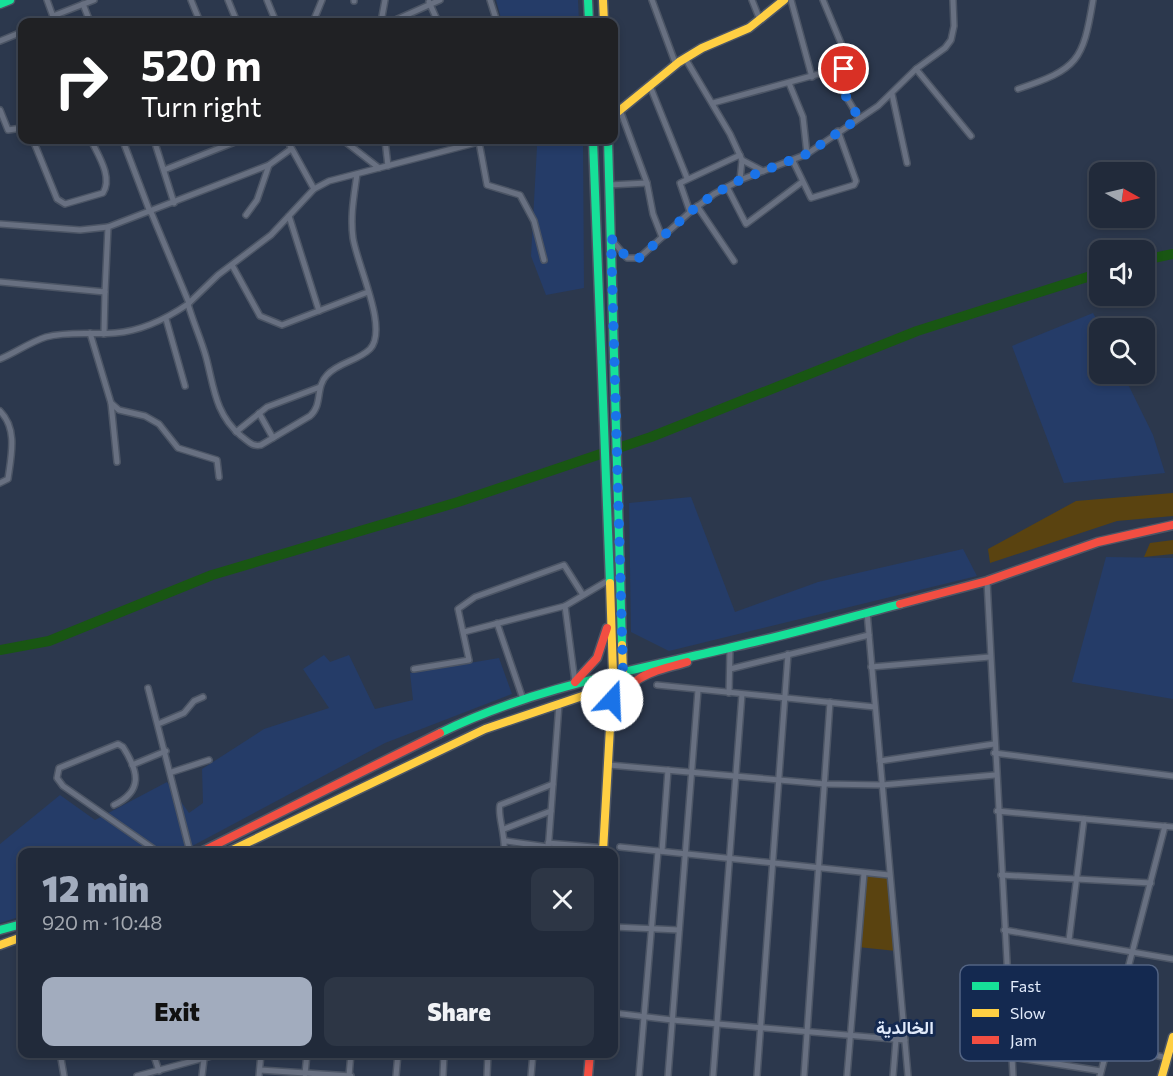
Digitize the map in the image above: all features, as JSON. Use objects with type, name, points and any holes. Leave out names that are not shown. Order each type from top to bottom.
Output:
[{"type":"street","points":[[0,4],[10,0]]},
{"type":"street","points":[[47,0],[54,18]]},
{"type":"street","points":[[56,18],[94,0]]},
{"type":"street","points":[[191,0],[197,18]]},
{"type":"street","points":[[228,0],[235,18]]},
{"type":"street","points":[[267,0],[274,18]]},
{"type":"street","points":[[315,18],[322,0]]},
{"type":"street","points":[[382,18],[386,0]]},
{"type":"street","points":[[399,18],[429,2],[440,0]]},
{"type":"street","points":[[490,0],[496,18]]},
{"type":"street","points":[[588,0],[589,18]]},
{"type":"street","points":[[603,0],[604,18]]},
{"type":"street","points":[[652,0],[676,65]]},
{"type":"street","points":[[752,0],[760,20]]},
{"type":"street","points":[[618,110],[686,58],[702,48],[749,28],[784,0]]},
{"type":"street","points":[[791,0],[812,77]]},
{"type":"street","points":[[713,103],[848,66],[848,60],[822,0]]},
{"type":"street","points":[[611,238],[627,258],[634,260],[697,206],[727,187],[807,154],[859,118],[892,94],[916,69],[945,48],[951,40],[953,0]]},
{"type":"street","points":[[1018,89],[1047,79],[1077,60],[1089,30],[1094,0]]},
{"type":"street","points":[[429,2],[436,18]]},
{"type":"street","points":[[83,4],[88,18]]},
{"type":"street","points":[[0,40],[18,33]]},
{"type":"street","points":[[686,58],[713,103],[741,158],[740,180]]},
{"type":"street","points":[[916,69],[971,136]]},
{"type":"street","points":[[836,71],[844,93],[859,118]]},
{"type":"street","points":[[789,83],[803,117],[807,154]]},
{"type":"street","points":[[650,86],[687,178]]},
{"type":"street","points":[[892,94],[907,163]]},
{"type":"street","points":[[0,110],[8,130],[18,129]]},
{"type":"street","points":[[618,117],[647,183],[653,214],[662,237]]},
{"type":"street","points":[[793,161],[809,196],[815,198],[856,183],[838,131]]},
{"type":"street","points":[[35,144],[57,199],[65,204],[103,193],[105,189],[104,169],[94,144]]},
{"type":"street","points":[[124,144],[188,303],[207,358],[214,395],[227,423],[257,446],[315,411],[325,376],[339,365],[370,349],[376,340],[377,324],[358,262],[352,222],[357,174]]},
{"type":"street","points":[[155,144],[174,203]]},
{"type":"street","points":[[164,170],[230,144]]},
{"type":"street","points":[[289,144],[314,189]]},
{"type":"street","points":[[348,144],[380,168]]},
{"type":"street","points":[[385,144],[388,166]]},
{"type":"street","points":[[0,359],[45,338],[90,333],[104,334],[136,329],[166,319],[271,235],[314,189],[357,174],[470,144]]},
{"type":"street","points":[[481,144],[487,185],[520,195],[534,220],[544,260]]},
{"type":"street","points":[[593,144],[604,500],[613,674],[603,848]]},
{"type":"street","points":[[236,848],[485,729],[612,686],[623,672],[608,144]]},
{"type":"street","points":[[0,225],[80,230],[108,227],[269,165],[291,149]]},
{"type":"street","points":[[690,212],[680,183],[687,178],[741,158]]},
{"type":"street","points":[[741,158],[762,171]]},
{"type":"street","points":[[246,215],[257,200],[269,165]]},
{"type":"street","points":[[727,187],[746,224],[802,182]]},
{"type":"street","points":[[609,185],[647,183]]},
{"type":"street","points":[[697,206],[734,261]]},
{"type":"street","points":[[289,216],[319,311]]},
{"type":"street","points":[[104,334],[108,227]]},
{"type":"street","points":[[232,265],[260,316],[282,325],[368,292]]},
{"type":"street","points":[[0,282],[105,292]]},
{"type":"street","points":[[166,319],[185,386]]},
{"type":"street","points":[[90,333],[105,393],[111,403],[119,410],[144,416],[159,424],[178,448],[217,460],[220,466],[219,477]]},
{"type":"street","points":[[236,432],[259,413],[282,400],[320,387]]},
{"type":"street","points":[[111,403],[117,462]]},
{"type":"street","points":[[0,411],[11,429],[12,439],[8,479],[0,483]]},
{"type":"street","points":[[259,413],[273,438]]},
{"type":"street","points":[[610,749],[620,697],[629,683],[735,648],[987,581],[1098,542],[1173,525]]},
{"type":"street","points":[[1139,533],[1173,531]]},
{"type":"street","points":[[414,669],[466,662],[470,656],[458,609],[468,601],[561,565],[566,566],[583,596]]},
{"type":"street","points":[[464,632],[565,606],[609,580]]},
{"type":"street","points":[[987,581],[995,775],[1006,965]]},
{"type":"street","points":[[565,606],[573,684]]},
{"type":"street","points":[[867,612],[908,1076]]},
{"type":"street","points":[[573,684],[595,665],[610,613]]},
{"type":"street","points":[[497,623],[523,699]]},
{"type":"street","points":[[730,669],[869,635]]},
{"type":"street","points":[[209,848],[475,716],[573,684],[735,648]]},
{"type":"street","points":[[729,693],[730,669],[735,648]]},
{"type":"street","points":[[757,1076],[788,654]]},
{"type":"street","points":[[871,667],[990,657]]},
{"type":"street","points":[[657,686],[875,706]]},
{"type":"street","points":[[148,688],[172,772],[183,831],[189,848]]},
{"type":"street","points":[[668,1076],[683,854],[698,690]]},
{"type":"street","points":[[713,1076],[742,694]]},
{"type":"street","points":[[586,695],[601,701],[612,714]]},
{"type":"street","points":[[158,724],[184,713],[194,701],[203,697]]},
{"type":"street","points":[[804,1076],[830,702]]},
{"type":"street","points":[[506,842],[548,848],[559,704]]},
{"type":"street","points":[[114,805],[129,798],[135,789],[132,765],[127,753],[118,744],[59,768],[57,778],[71,793],[152,848]]},
{"type":"street","points":[[880,761],[994,744]]},
{"type":"street","points":[[132,765],[166,751]]},
{"type":"street","points":[[994,753],[1173,776]]},
{"type":"street","points":[[172,772],[209,759]]},
{"type":"street","points":[[609,765],[825,784],[882,785],[995,775]]},
{"type":"street","points":[[639,1076],[668,770]]},
{"type":"street","points":[[505,848],[504,829],[498,810],[500,805],[553,784]]},
{"type":"street","points":[[504,829],[551,811]]},
{"type":"street","points":[[998,811],[1173,826]]},
{"type":"street","points":[[1069,940],[1084,819]]},
{"type":"street","points":[[1130,965],[1165,826]]},
{"type":"street","points":[[620,847],[889,875]]},
{"type":"street","points":[[847,1076],[864,873]]},
{"type":"street","points":[[1001,875],[1151,883]]},
{"type":"street","points":[[0,930],[18,925]]},
{"type":"street","points":[[618,927],[679,930]]},
{"type":"street","points":[[1004,930],[1134,950],[1173,959]]},
{"type":"street","points":[[0,945],[18,938]]},
{"type":"street","points":[[618,1014],[905,1040]]},
{"type":"street","points":[[1162,1076],[1173,1037]]},
{"type":"street","points":[[893,1076],[896,1039]]},
{"type":"street","points":[[1158,1056],[1167,1058]]},
{"type":"street","points":[[61,1058],[64,1076]]},
{"type":"street","points":[[155,1058],[159,1071]]},
{"type":"street","points":[[137,1076],[207,1058]]},
{"type":"street","points":[[260,1058],[259,1073],[350,1076],[351,1058]]},
{"type":"street","points":[[305,1074],[307,1058]]},
{"type":"street","points":[[396,1076],[398,1058]]},
{"type":"street","points":[[443,1076],[444,1058]]},
{"type":"street","points":[[487,1076],[488,1058]]},
{"type":"street","points":[[531,1076],[533,1058]]},
{"type":"street","points":[[588,1076],[590,1058]]},
{"type":"street","points":[[202,1076],[204,1059]]},
{"type":"street","points":[[1011,1061],[1013,1076]]},
{"type":"street","points":[[1032,1061],[1101,1074]]},
{"type":"shaded area","points":[[496,0],[578,0],[579,18],[501,18]]},
{"type":"shaded area","points":[[536,144],[583,144],[584,288],[546,295],[531,256]]},
{"type":"shaded area","points":[[1093,313],[1096,318],[1089,318],[1089,384],[1128,384],[1153,435],[1165,473],[1064,483],[1012,346]]},
{"type":"shaded area","points":[[1173,493],[1173,516],[1117,521],[990,563],[988,549],[1076,501]]},
{"type":"shaded area","points":[[691,497],[735,612],[818,582],[963,549],[977,576],[669,651],[631,632],[629,503]]},
{"type":"shaded area","points":[[1173,540],[1173,554],[1144,557],[1150,543]]},
{"type":"shaded area","points":[[1106,557],[1173,558],[1173,699],[1072,682]]},
{"type":"shaded area","points":[[324,655],[330,662],[349,655],[375,709],[413,700],[410,673],[499,658],[512,694],[385,743],[188,848],[18,848],[18,917],[0,923],[0,844],[60,795],[95,820],[167,782],[189,813],[203,803],[202,769],[264,729],[329,708],[303,669]]},
{"type":"shaded area","points":[[864,873],[889,875],[896,951],[858,947]]},
{"type":"waterway","points":[[1155,258],[1173,254]]},
{"type":"waterway","points":[[0,650],[49,641],[212,575],[458,502],[651,437],[917,331],[1089,276]]},
{"type":"traffic: fast","points":[[0,4],[10,0]]},
{"type":"traffic: fast","points":[[588,0],[589,18]]},
{"type":"traffic: fast","points":[[593,144],[610,583]]},
{"type":"traffic: fast","points":[[608,144],[622,645]]},
{"type":"traffic: fast","points":[[440,733],[512,703],[586,681],[778,636],[900,604]]},
{"type":"traffic: fast","points":[[0,930],[18,925]]},
{"type":"traffic: slow","points":[[603,0],[604,18]]},
{"type":"traffic: slow","points":[[618,112],[679,62],[702,48],[749,28],[784,0]]},
{"type":"traffic: slow","points":[[603,848],[613,674],[610,583]]},
{"type":"traffic: slow","points":[[236,848],[485,729],[612,686],[623,672],[622,645]]},
{"type":"traffic: slow","points":[[587,695],[601,701],[612,713]]},
{"type":"traffic: slow","points":[[0,945],[18,938]]},
{"type":"traffic: slow","points":[[1162,1076],[1173,1037]]},
{"type":"traffic: jam","points":[[900,604],[987,581],[1098,542],[1173,525]]},
{"type":"traffic: jam","points":[[575,682],[597,658],[607,628]]},
{"type":"traffic: jam","points":[[616,716],[620,702],[633,683],[651,673],[687,662]]},
{"type":"traffic: jam","points":[[209,848],[440,733]]},
{"type":"traffic: jam","points":[[588,1076],[590,1058]]},
{"type":"district","name":"الخالدية","points":[[905,1028]]},
{"type":"route","points":[[612,700],[612,686],[623,672],[611,238],[627,258],[634,260],[639,258],[690,212],[714,194],[740,180],[807,154],[859,118],[844,93],[836,71],[844,69]]}]
